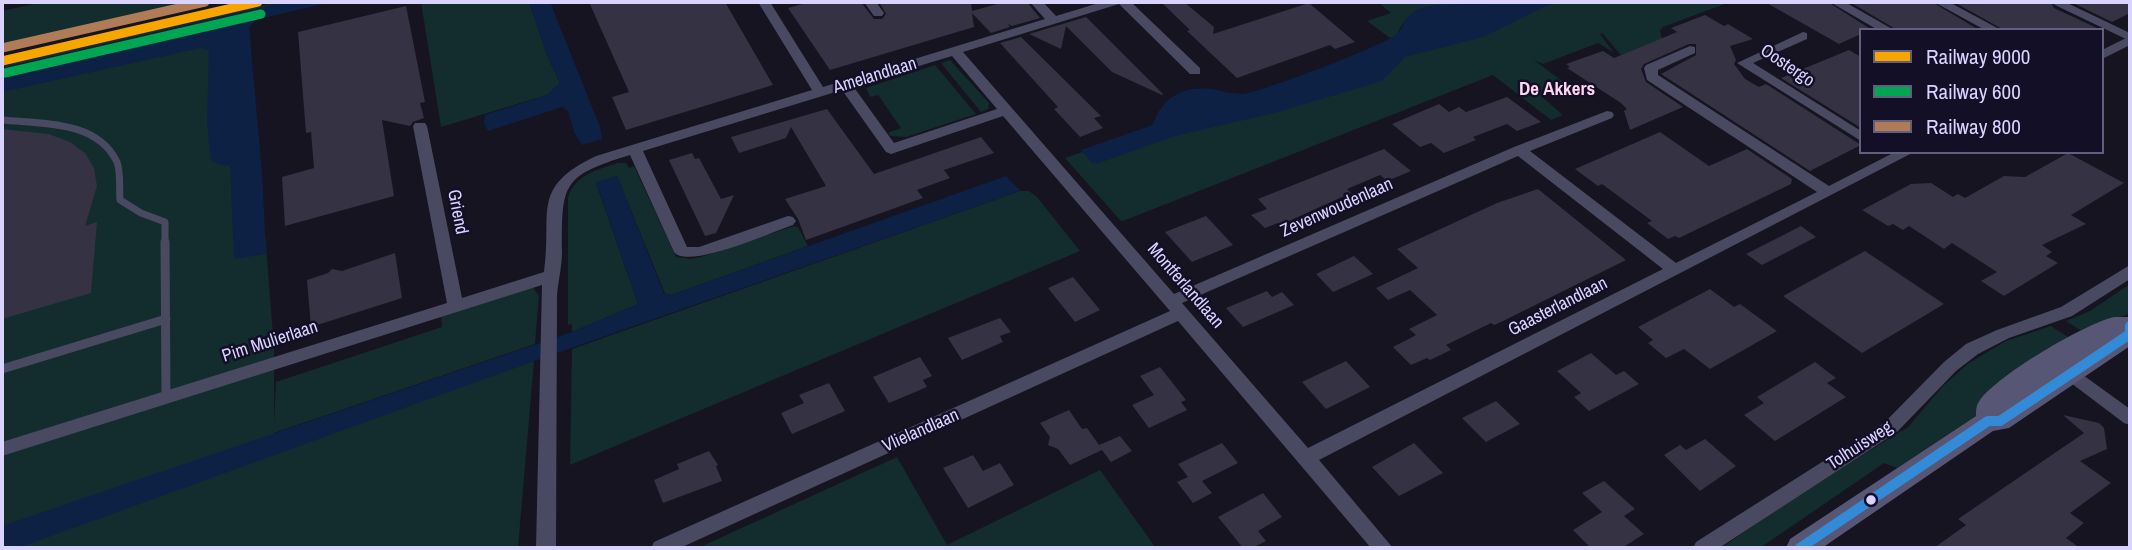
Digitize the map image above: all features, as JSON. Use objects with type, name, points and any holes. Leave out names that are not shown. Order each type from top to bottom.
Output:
[{"type":"street","points":[[764,2],[820,93]]},
{"type":"street","points":[[870,2],[878,13]]},
{"type":"street","points":[[1036,2],[1053,20]]},
{"type":"street","name":"Amelandlaan","points":[[546,548],[554,197],[565,179],[601,159],[1114,2]]},
{"type":"street","points":[[1124,2],[1195,71]]},
{"type":"street","points":[[1836,2],[1884,28]]},
{"type":"street","points":[[1940,2],[1991,28]]},
{"type":"street","name":"Oostergo","points":[[1803,36],[1743,63],[1859,136]]},
{"type":"street","points":[[2104,54],[2130,39]]},
{"type":"street","points":[[1690,50],[1651,68],[1651,77],[1828,192]]},
{"type":"street","name":"Montferlandlaan","points":[[955,51],[1383,548]]},
{"type":"street","points":[[845,85],[891,149],[1007,110]]},
{"type":"street","name":"Zevenwoudenlaan","points":[[1176,308],[1519,150],[1607,115]]},
{"type":"street","name":"Griend","points":[[420,126],[455,305]]},
{"type":"street","points":[[635,150],[682,252],[700,252],[788,221]]},
{"type":"street","points":[[1519,150],[1674,269]]},
{"type":"street","name":"Gaasterlandlaan","points":[[1306,458],[1828,192],[1896,154]]},
{"type":"street","name":"Tolhuisweg","points":[[1703,548],[1881,434],[1910,410],[1957,360],[2005,332],[2058,315],[2130,271]]},
{"type":"street","name":"Pim Mulierlaan","points":[[2,449],[551,276]]},
{"type":"street","name":"Vlielandlaan","points":[[661,548],[1176,308]]},
{"type":"street","points":[[1800,548],[1987,421],[1987,410],[1996,398],[2130,334],[2130,326]]},
{"type":"street","points":[[2062,367],[2130,418]]},
{"type":"lane","points":[[2057,2],[2130,39]]},
{"type":"lane","points":[[2,120],[66,126],[100,138],[118,164],[120,200],[141,213],[165,222],[166,397]]},
{"type":"lane","points":[[2,369],[166,319]]},
{"type":"green space","points":[[43,2],[214,2],[2,50],[2,11]]},
{"type":"green space","points":[[286,2],[2,68],[2,66]]},
{"type":"green space","points":[[421,2],[529,2],[547,55],[560,83],[547,95],[441,127]]},
{"type":"green space","points":[[1378,2],[1455,2],[1459,5],[1439,5],[1422,9],[1408,18],[1397,35],[1390,38],[1367,21],[1391,13]]},
{"type":"green space","points":[[1514,2],[1730,2],[1663,27],[1660,31],[1662,39],[1621,55],[1602,33],[1600,34],[1614,53],[1598,43],[1543,64],[1534,60],[1570,87],[1541,96],[1563,115],[1551,120],[1493,75],[1123,221],[1065,158]]},
{"type":"green space","points":[[255,20],[249,28],[274,348],[274,424],[276,382],[442,327],[441,315],[532,286],[539,296],[535,344],[274,433],[274,438],[2,532],[2,81]]},
{"type":"green space","points":[[950,60],[989,103],[988,109],[981,112],[941,63]]},
{"type":"green space","points":[[935,65],[976,114],[906,137],[891,136],[888,133],[901,128],[878,95],[870,97],[866,88]]},
{"type":"green space","points":[[618,163],[626,163],[629,168],[634,166],[676,257],[701,257],[794,226],[798,227],[808,246],[671,295],[665,294],[617,176],[596,183],[638,304],[572,332],[572,324],[568,325],[568,198],[581,178]]},
{"type":"green space","points":[[1020,191],[1029,191],[1037,197],[1080,251],[570,465],[572,349]]},
{"type":"green space","points":[[2130,284],[2130,313],[2085,333],[2066,321],[2090,311]]},
{"type":"green space","points":[[2051,326],[2073,340],[1977,415],[1897,468],[1884,463],[1760,548],[1721,548],[1815,484],[1908,427],[1944,385],[1969,363],[2006,341]]},
{"type":"green space","points":[[534,361],[518,548],[2,548],[2,544]]},
{"type":"green space","points":[[897,457],[947,545],[1100,470],[1156,548],[698,548]]},
{"type":"water","points":[[286,2],[331,2],[255,20],[249,28],[262,172],[266,254],[234,259],[230,166],[211,160],[207,123],[209,50],[201,48],[2,92],[2,68]]},
{"type":"water","points":[[529,2],[550,2],[600,127],[602,139],[582,145],[574,132],[568,111],[562,107],[488,131],[484,123],[485,115],[547,95],[560,83],[547,55]]},
{"type":"water","points":[[1508,2],[1561,2],[1546,6],[1483,37],[1405,57],[1382,81],[1274,113],[1175,136],[1099,163],[1092,163],[1081,150],[1153,125],[1167,101],[1182,92],[1200,89],[1238,94],[1253,92],[1348,57],[1397,34],[1407,17],[1422,8]]},
{"type":"water","points":[[617,176],[664,294],[671,295],[1006,176],[1020,191],[534,361],[18,548],[2,548],[2,526],[572,332],[638,304],[596,182]]},
{"type":"building","points":[[589,2],[725,2],[773,85],[626,130],[612,97],[629,92]]},
{"type":"building","points":[[810,2],[861,2],[874,19],[882,19],[886,14],[879,2],[971,2],[972,11],[1004,2],[1027,2],[1040,18],[1012,26],[1008,24],[1010,27],[991,33],[972,13],[974,27],[830,70],[788,8]]},
{"type":"building","points":[[1161,2],[1184,2],[1214,27],[1213,34],[1309,3],[1355,42],[1335,49],[1330,45],[1237,78],[1187,31],[1190,30]]},
{"type":"building","points":[[1765,2],[1828,2],[1869,28],[1859,28],[1859,35],[1839,44]]},
{"type":"building","points":[[1850,2],[1932,2],[1976,28],[1894,28]]},
{"type":"building","points":[[1954,2],[2051,2],[2054,8],[2097,28],[2000,28]]},
{"type":"building","points":[[2071,2],[2130,2],[2130,13],[2112,22]]},
{"type":"building","points":[[406,6],[425,102],[420,103],[424,118],[410,126],[382,120],[394,196],[285,226],[282,177],[314,168],[311,132],[306,133],[298,32]]},
{"type":"building","points":[[1705,15],[1724,26],[1728,24],[1753,39],[1730,46],[1736,60],[1734,64],[1745,79],[1759,87],[1766,84],[1859,146],[1810,171],[1661,74],[1696,55],[1696,44],[1689,44],[1644,64],[1641,69],[1646,82],[1683,107],[1630,130],[1624,111],[1627,109],[1621,103],[1567,68],[1570,67],[1566,64],[1603,51],[1614,58],[1677,32],[1671,28]]},
{"type":"building","points":[[1086,17],[1162,95],[1112,72],[1066,26],[1061,49],[1029,34]]},
{"type":"building","points":[[1021,37],[1101,116],[1094,118],[1103,128],[1080,137],[1054,109],[1058,107],[1000,43]]},
{"type":"building","points":[[1849,50],[1859,56],[1859,127],[1781,78]]},
{"type":"building","points":[[1507,97],[1541,122],[1517,131],[1507,124],[1473,137],[1476,140],[1444,153],[1431,143],[1420,147],[1392,124],[1439,104],[1449,112],[1459,107],[1466,112]]},
{"type":"building","points":[[827,109],[874,174],[981,137],[994,153],[944,170],[950,178],[917,190],[923,198],[806,240],[798,219],[785,199],[826,186],[791,127],[786,138],[739,153],[731,137]]},
{"type":"building","points":[[2,129],[49,134],[70,142],[85,153],[94,168],[97,186],[85,226],[97,222],[91,293],[2,319]]},
{"type":"building","points":[[1660,132],[1709,166],[1747,149],[1792,179],[1791,184],[1679,238],[1675,236],[1668,239],[1647,223],[1652,221],[1602,184],[1598,186],[1575,169]]},
{"type":"building","points":[[1384,149],[1411,171],[1387,181],[1380,175],[1347,189],[1351,193],[1280,225],[1278,223],[1265,228],[1251,215],[1267,209],[1258,199]]},
{"type":"building","points":[[692,153],[695,159],[699,158],[721,199],[734,195],[716,233],[705,236],[669,160]]},
{"type":"building","points":[[2070,154],[2124,183],[2071,215],[2086,224],[2042,245],[2052,252],[2046,256],[2058,263],[2004,296],[1981,281],[1997,272],[1952,243],[1944,249],[1909,226],[1903,230],[1893,224],[1888,226],[1862,210],[1911,184],[1931,183],[1953,197],[1958,194],[1965,198],[2004,176],[2025,177]]},
{"type":"building","points":[[1538,189],[1626,260],[1501,322],[1494,325],[1491,323],[1446,345],[1451,350],[1411,365],[1393,347],[1416,335],[1409,329],[1437,315],[1410,290],[1388,300],[1376,288],[1418,268],[1397,249],[1497,203]]},
{"type":"building","points":[[1206,216],[1233,245],[1192,262],[1165,232]]},
{"type":"building","points":[[1801,226],[1816,237],[1762,265],[1746,254]]},
{"type":"building","points":[[1865,251],[1944,304],[1862,353],[1783,296]]},
{"type":"building","points":[[395,253],[402,298],[311,327],[307,280],[332,269],[342,271]]},
{"type":"building","points":[[1354,256],[1373,274],[1333,292],[1316,274]]},
{"type":"building","points":[[1073,277],[1100,310],[1075,322],[1048,288]]},
{"type":"building","points":[[1710,289],[1734,307],[1740,304],[1777,331],[1710,369],[1684,349],[1666,358],[1648,343],[1653,340],[1638,327]]},
{"type":"building","points":[[1267,291],[1272,297],[1282,292],[1294,305],[1243,327],[1226,308]]},
{"type":"building","points":[[1000,318],[1011,332],[1000,336],[1003,342],[962,360],[948,338]]},
{"type":"building","points":[[1591,353],[1616,375],[1624,371],[1639,384],[1589,411],[1574,397],[1581,393],[1557,371]]},
{"type":"building","points":[[920,357],[932,376],[923,380],[927,387],[889,403],[873,377]]},
{"type":"building","points":[[1346,361],[1370,387],[1326,409],[1302,382]]},
{"type":"building","points":[[1815,362],[1836,378],[1827,383],[1846,397],[1775,441],[1744,415],[1764,403],[1757,397]]},
{"type":"building","points":[[1160,367],[1186,400],[1181,402],[1187,410],[1149,428],[1132,405],[1154,395],[1140,376]]},
{"type":"building","points":[[829,383],[845,411],[792,434],[781,413],[804,403],[799,395]]},
{"type":"building","points":[[1496,401],[1520,424],[1486,442],[1462,418]]},
{"type":"building","points":[[1069,410],[1082,429],[1087,428],[1099,445],[1120,436],[1132,451],[1111,462],[1102,450],[1070,465],[1058,449],[1048,445],[1050,437],[1040,423]]},
{"type":"building","points":[[2063,415],[2099,423],[2104,428],[2107,449],[2080,461],[2111,483],[2070,513],[2084,523],[2066,538],[2080,548],[1934,548],[1966,525],[1958,519],[2084,433]]},
{"type":"building","points":[[1705,439],[1736,466],[1700,491],[1664,455],[1680,445],[1686,450]]},
{"type":"building","points":[[1222,443],[1238,463],[1202,481],[1212,493],[1193,503],[1177,482],[1188,477],[1178,464]]},
{"type":"building","points":[[1414,443],[1443,473],[1399,496],[1372,467]]},
{"type":"building","points":[[709,451],[718,465],[716,466],[722,481],[663,503],[654,480],[679,469],[677,464]]},
{"type":"building","points":[[973,455],[983,471],[1000,463],[1014,485],[968,508],[943,468]]},
{"type":"building","points":[[1604,481],[1635,509],[1624,516],[1644,534],[1622,548],[1591,548],[1573,530],[1602,512],[1582,493]]},
{"type":"building","points":[[1263,493],[1282,517],[1258,531],[1266,541],[1252,548],[1243,548],[1218,517]]},
{"type":"rail line","name":"800","points":[[2,48],[205,2]]},
{"type":"rail line","name":"9000","points":[[2,61],[258,2]]},
{"type":"rail line","name":"600","points":[[5,73],[261,14]]},
{"type":"transit line","points":[[1800,548],[1988,421],[2000,421],[2130,334],[2130,326]]},
{"type":"district","name":"De Akkers","points":[[1557,90]]}]
